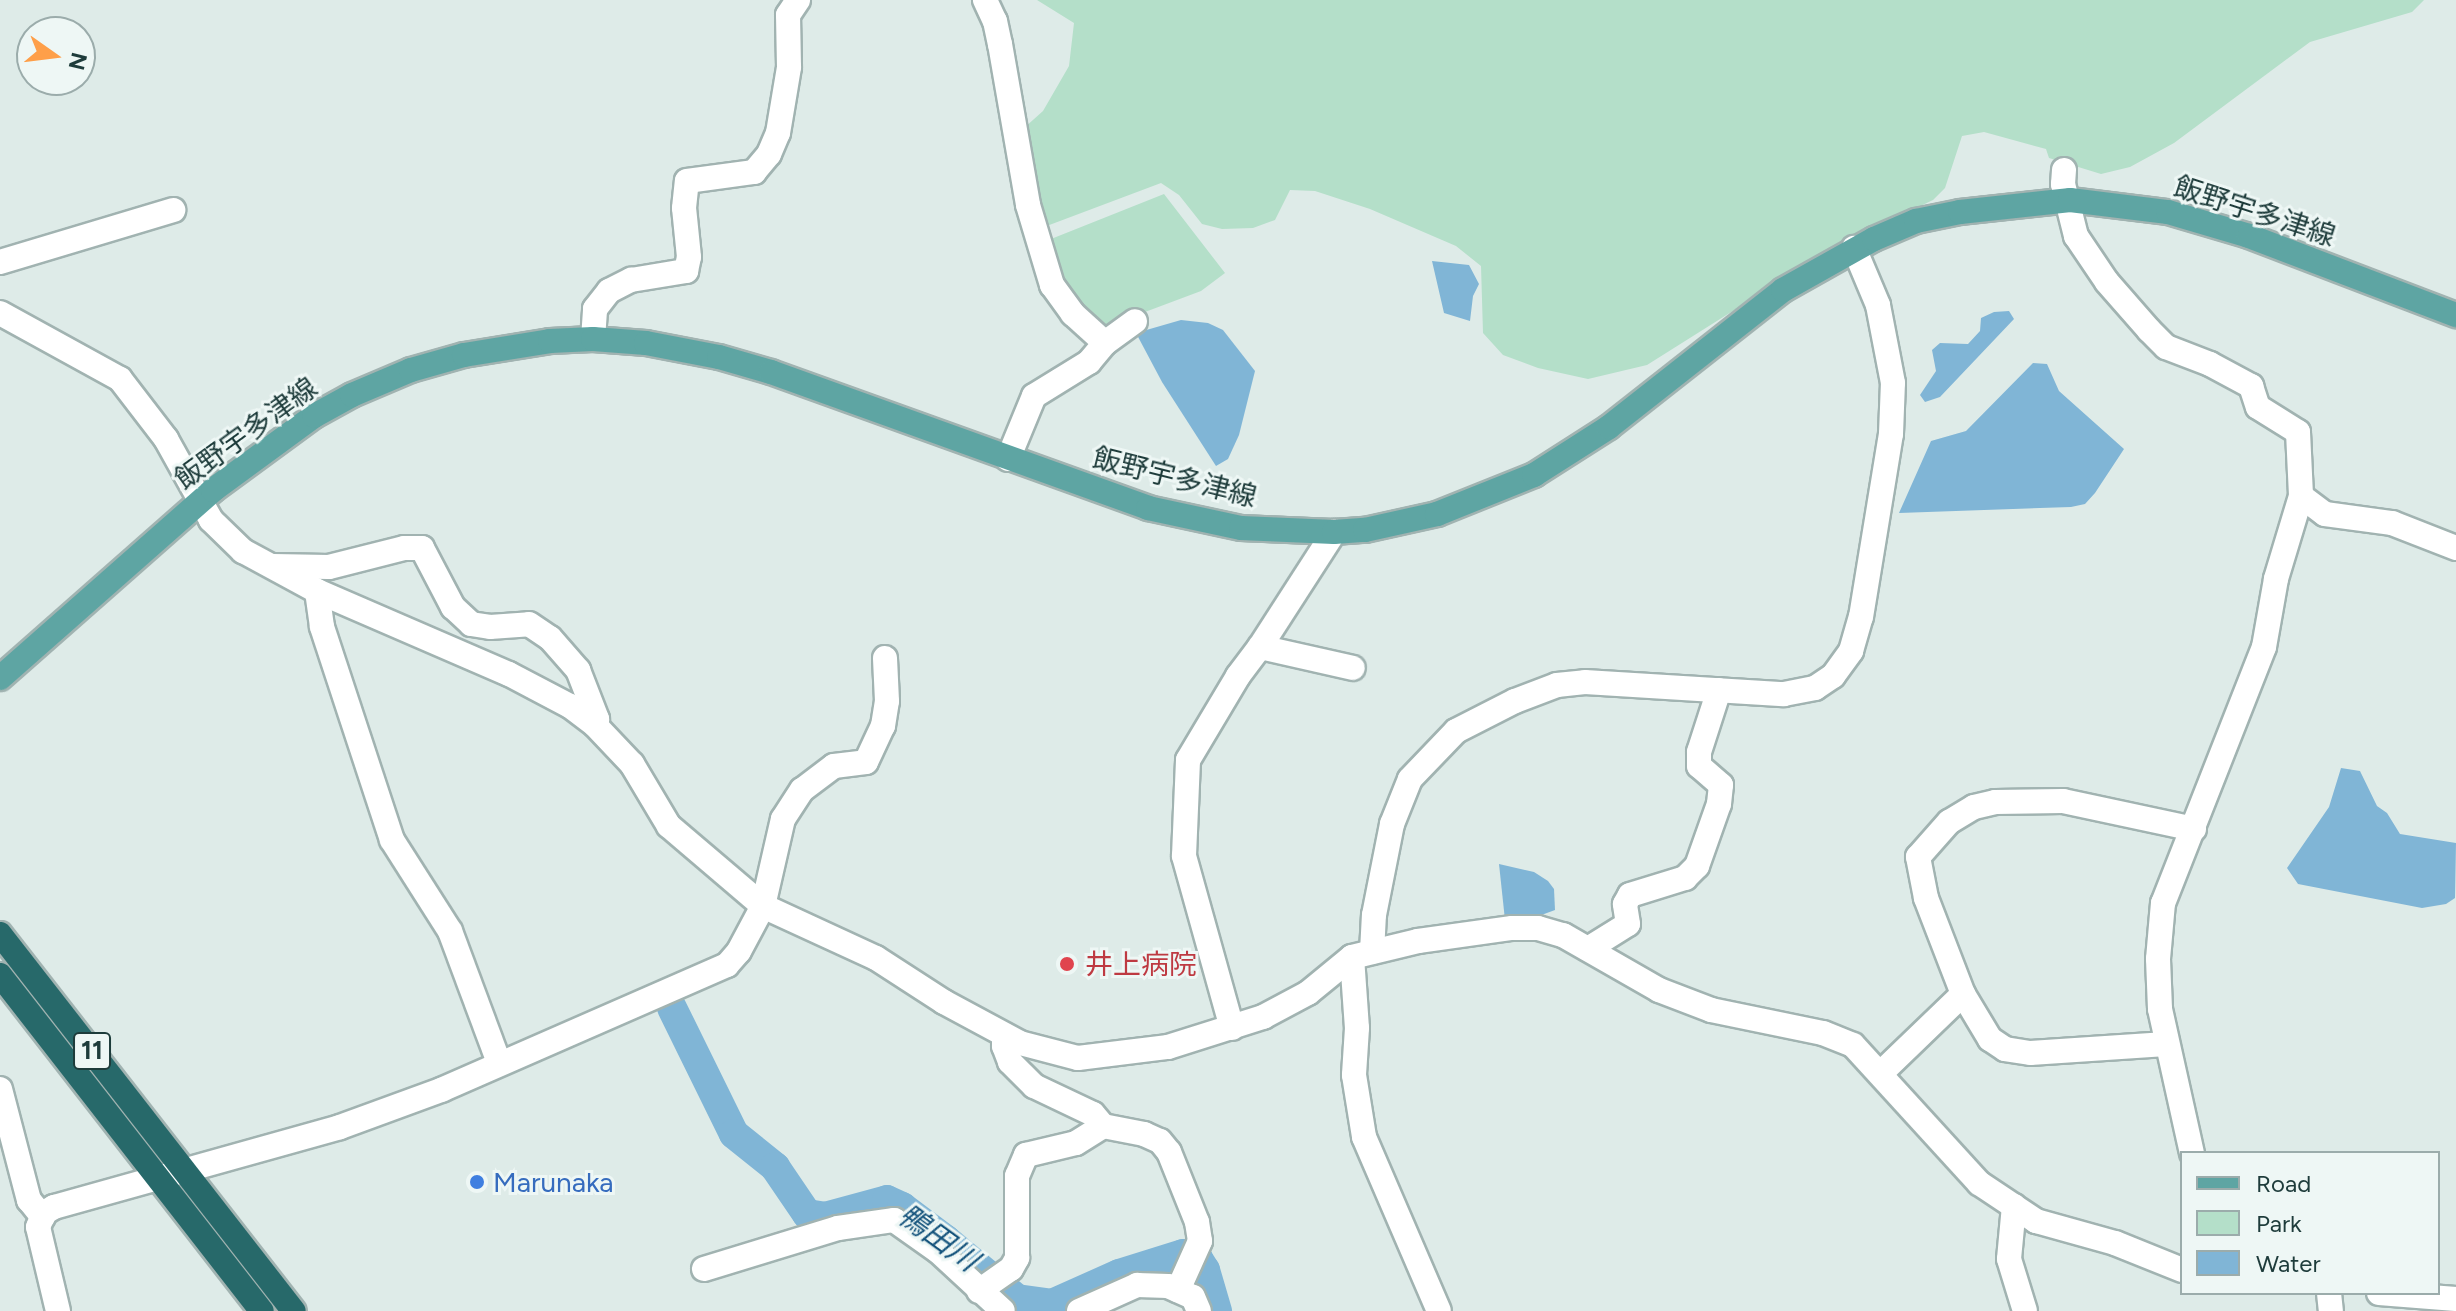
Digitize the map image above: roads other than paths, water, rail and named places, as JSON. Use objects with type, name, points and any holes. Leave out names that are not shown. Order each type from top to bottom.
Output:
[{"type":"highway","name":"11","points":[[0,934],[294,1311]]},
{"type":"highway","name":"11","points":[[0,975],[262,1311]]},
{"type":"main road","name":"飯野宇多津線","points":[[0,678],[200,502],[276,441],[314,416],[367,389],[464,355],[593,339],[646,343],[771,372],[1148,508],[1215,524],[1273,531],[1334,532],[1365,530],[1437,514],[1534,475],[1609,427],[1783,290],[1854,248],[1916,221],[1997,205],[2067,200],[2123,204],[2209,222],[2456,315]]},
{"type":"street","points":[[593,339],[595,309],[609,291],[631,280],[686,271],[689,257],[684,208],[687,181],[754,172],[769,154],[778,133],[789,67],[788,15],[798,0]]},
{"type":"street","points":[[985,0],[1000,44],[1028,205],[1052,285],[1073,314],[1105,343]]},
{"type":"street","points":[[2064,170],[2067,200],[2076,236],[2090,259],[2166,347],[2210,364],[2251,386],[2258,407],[2298,432],[2301,496],[2276,579],[2264,647],[2163,903],[2158,959],[2166,1044],[2192,1151]]},
{"type":"street","points":[[0,262],[173,210]]},
{"type":"street","points":[[1439,1311],[1364,1137],[1354,1075],[1362,954],[1374,915],[1392,824],[1410,779],[1456,731],[1515,701],[1557,685],[1600,682],[1784,694],[1815,688],[1833,676],[1851,651],[1861,617],[1889,449],[1893,383],[1878,305],[1854,248]]},
{"type":"street","points":[[0,313],[120,379],[166,439],[211,520],[243,551],[317,591],[533,686],[595,725],[632,764],[669,826],[763,906],[876,958],[1004,1035],[1046,1052],[1078,1058],[1168,1047],[1263,1017],[1308,993],[1362,954],[1418,941],[1512,928],[1538,928],[1563,935],[1659,990],[1711,1010],[1823,1033],[1853,1045],[1979,1183],[2036,1221],[2115,1243],[2180,1269]]},
{"type":"street","points":[[1008,459],[1034,396],[1089,362],[1105,343],[1135,321]]},
{"type":"street","points":[[2301,496],[2325,514],[2392,523],[2456,548]]},
{"type":"street","points":[[1232,1028],[1184,856],[1188,760],[1238,676],[1334,532]]},
{"type":"street","points":[[271,566],[329,567],[404,548],[422,548],[453,607],[471,624],[490,627],[529,624],[550,638],[578,670],[597,719],[595,725]]},
{"type":"street","points":[[317,591],[322,627],[392,840],[450,931],[499,1063]]},
{"type":"street","points":[[1260,647],[1353,668]]},
{"type":"street","points":[[58,1311],[38,1227],[54,1207],[340,1127],[441,1090],[727,965],[739,951],[763,906],[783,819],[802,790],[834,766],[866,762],[883,726],[887,701],[885,658]]},
{"type":"street","points":[[1588,949],[1628,924],[1625,904],[1630,895],[1685,878],[1697,866],[1719,804],[1721,785],[1699,766],[1699,752],[1719,690]]},
{"type":"street","points":[[2166,1044],[2073,1053],[2030,1053],[2005,1049],[1990,1039],[1963,994],[1926,898],[1918,857],[1949,822],[1974,807],[1995,802],[2063,801],[2194,829]]},
{"type":"street","points":[[1881,1073],[1963,994]]},
{"type":"street","points":[[1004,1035],[1010,1062],[1034,1086],[1093,1114],[1103,1126],[1144,1134],[1160,1141],[1169,1152],[1197,1222],[1200,1241],[1178,1290]]},
{"type":"street","points":[[0,1089],[29,1200],[43,1217]]},
{"type":"street","points":[[979,1291],[1011,1269],[1017,1258],[1017,1176],[1026,1155],[1076,1143],[1103,1126]]},
{"type":"street","points":[[2014,1206],[2009,1259],[2025,1311]]},
{"type":"street","points":[[704,1269],[838,1228],[894,1220],[938,1251],[1003,1311]]},
{"type":"street","points":[[1079,1311],[1137,1285],[1168,1286],[1178,1290],[1193,1297],[1199,1311]]},
{"type":"street","points":[[2405,1295],[2456,1299]]},
{"type":"water","points":[[1432,261],[1469,265],[1479,284],[1473,296],[1470,321],[1444,313]]},
{"type":"water","points":[[2009,311],[2014,319],[1940,397],[1925,402],[1920,395],[1936,371],[1932,350],[1940,343],[1968,344],[1980,331],[1981,318],[1994,312]]},
{"type":"water","points":[[1181,320],[1208,323],[1223,330],[1255,371],[1239,435],[1228,459],[1216,466],[1162,382],[1136,333]]},
{"type":"water","points":[[2033,363],[2047,364],[2059,391],[2124,449],[2095,493],[2085,504],[2071,507],[1899,513],[1931,441],[1966,431]]},
{"type":"water","points":[[2341,768],[2360,771],[2377,806],[2387,813],[2400,834],[2456,843],[2455,898],[2446,904],[2422,908],[2298,884],[2287,868],[2329,807]]},
{"type":"water","points":[[1499,864],[1534,872],[1548,881],[1554,889],[1555,910],[1528,920],[1505,920]]},
{"type":"waterway","name":"鴨田川","points":[[672,1008],[734,1134],[775,1167],[807,1214],[825,1217],[887,1200],[902,1207],[946,1240],[1017,1299],[1052,1304],[1119,1274],[1183,1254],[1198,1259],[1205,1270],[1217,1311]]},
{"type":"place","name":"井上病院","points":[[1067,964]]},
{"type":"place","name":"Marunaka","points":[[477,1182]]}]
